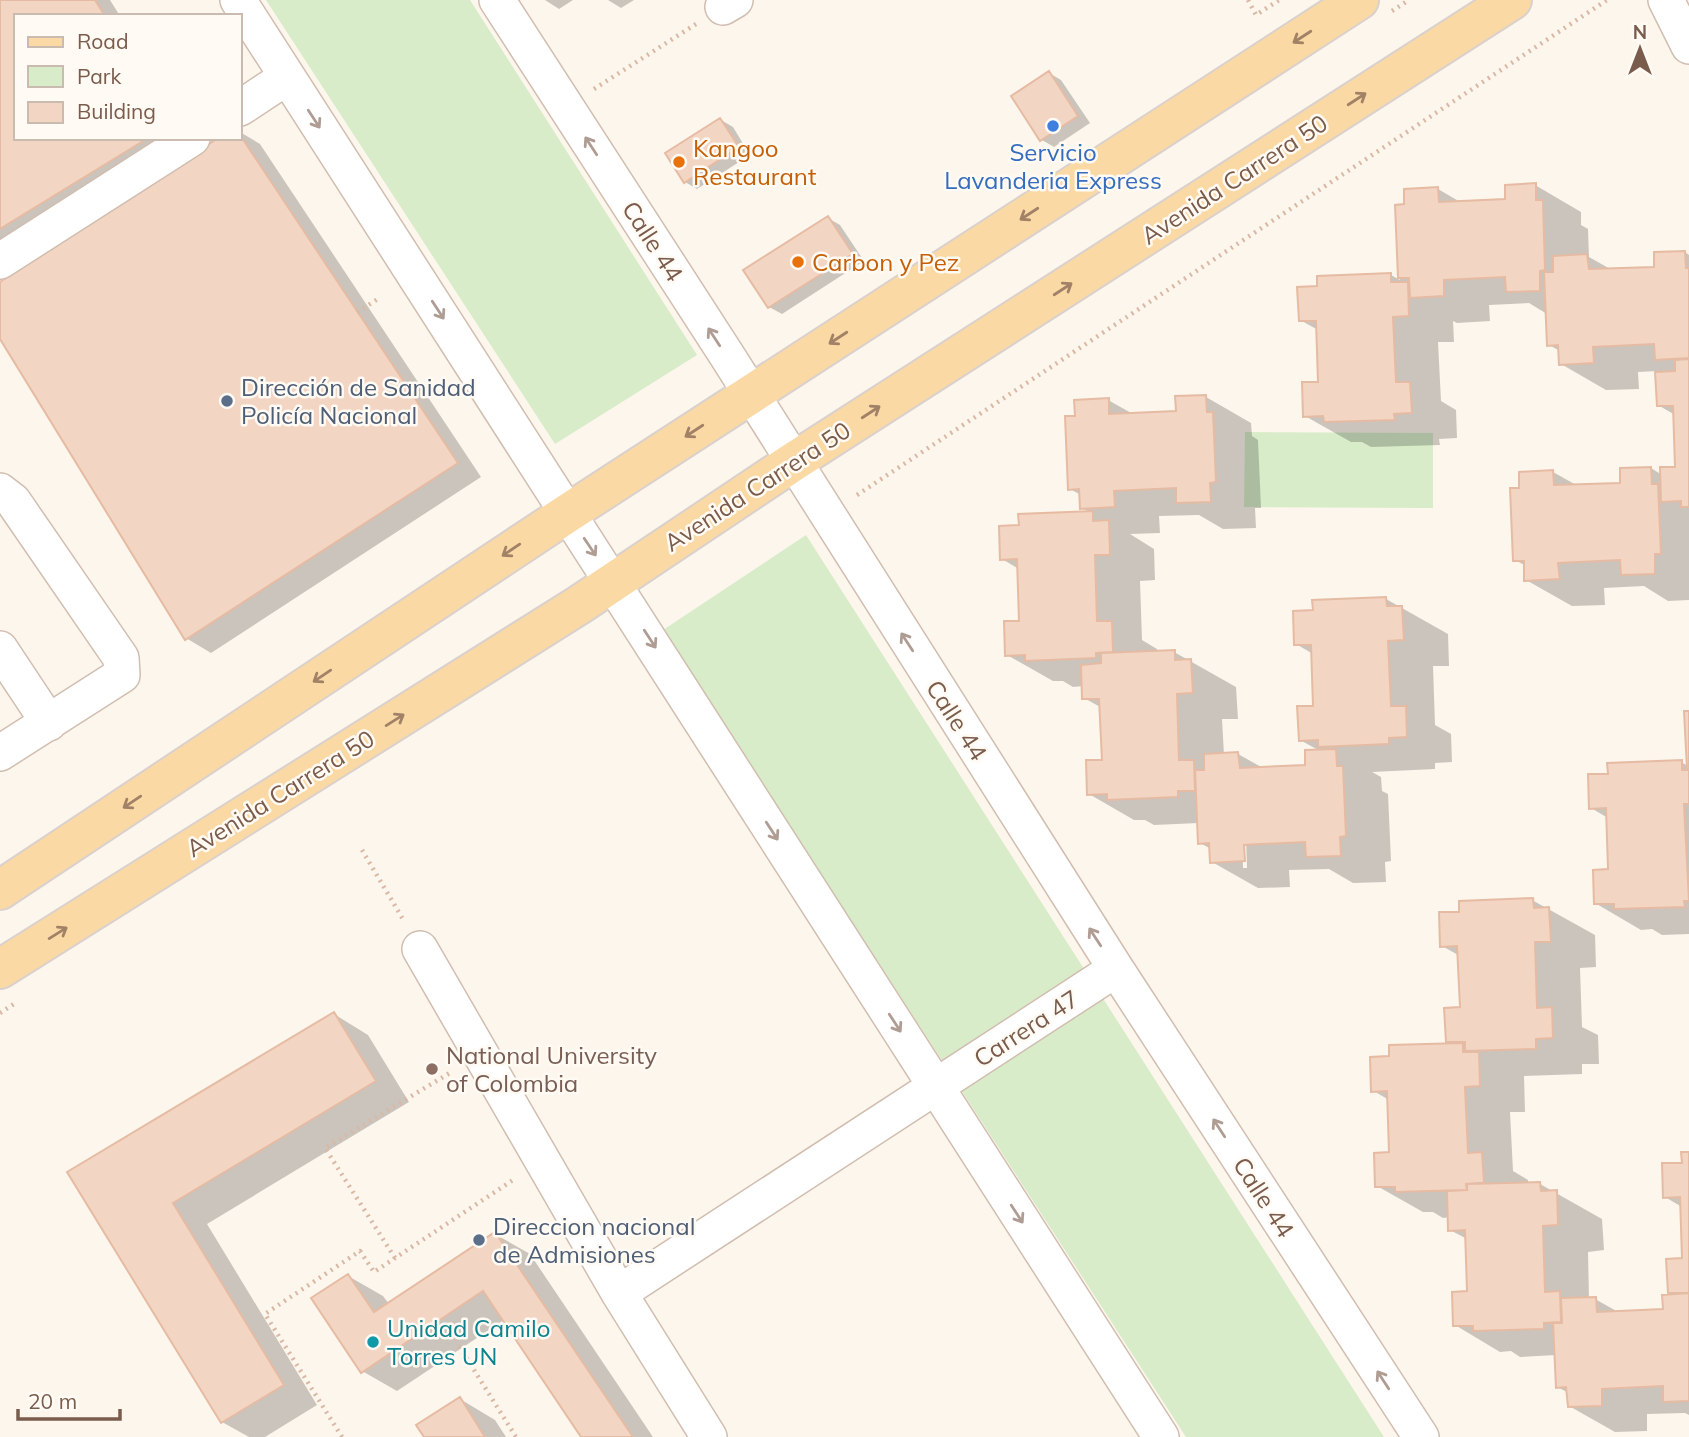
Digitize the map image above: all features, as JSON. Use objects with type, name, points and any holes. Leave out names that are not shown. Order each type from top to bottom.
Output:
[{"type":"main road","points":[[0,890],[568,513],[1359,0]]},
{"type":"main road","name":"Avenida Carrera 50","points":[[0,969],[613,582],[793,462],[1512,0]]},
{"type":"street","points":[[238,0],[1161,1437]]},
{"type":"street","name":"Calle 44","points":[[497,0],[1116,969],[1421,1437]]},
{"type":"street","points":[[1666,0],[1689,46]]},
{"type":"street","points":[[242,107],[287,76]]},
{"type":"street","points":[[0,261],[189,140]]},
{"type":"street","points":[[0,491],[13,501],[121,658],[122,675],[0,753]]},
{"type":"street","points":[[0,649],[49,723]]},
{"type":"street","points":[[420,949],[620,1293],[709,1437]]},
{"type":"street","name":"Carrera 47","points":[[620,1293],[1116,969]]},
{"type":"path","points":[[1248,0],[1255,15],[1279,0]]},
{"type":"path","points":[[827,515],[1607,0]]},
{"type":"path","points":[[594,89],[729,4]]},
{"type":"path","points":[[357,312],[378,299]]},
{"type":"path","points":[[362,850],[420,949]]},
{"type":"path","points":[[395,1258],[325,1147],[481,1055]]},
{"type":"path","points":[[342,1437],[265,1314],[360,1251],[374,1272],[542,1161]]},
{"type":"path","points":[[459,1346],[516,1437]]},
{"type":"green space","points":[[266,0],[470,0],[697,355],[555,444]]},
{"type":"green space","points":[[1245,432],[1433,433],[1433,508],[1244,507]]},
{"type":"green space","points":[[806,535],[1384,1437],[1186,1437],[663,630]]},
{"type":"building","points":[[0,0],[95,0],[104,14],[14,14],[14,140],[145,140],[0,229]]},
{"type":"building","points":[[1049,71],[1078,116],[1040,141],[1011,96]]},
{"type":"building","points":[[720,118],[739,147],[684,183],[665,153]]},
{"type":"building","name":"Dirección de Sanidad Policía Nacional","points":[[242,138],[458,463],[185,640],[0,339],[0,282],[215,140]]},
{"type":"building","points":[[1536,183],[1536,200],[1543,200],[1545,270],[1540,271],[1540,291],[1506,292],[1505,277],[1444,280],[1444,296],[1410,298],[1409,278],[1398,278],[1395,205],[1404,204],[1404,189],[1438,187],[1439,202],[1505,199],[1505,185]]},
{"type":"building","name":"Carbon y Pez","points":[[828,216],[853,254],[768,308],[743,270]]},
{"type":"building","points":[[1685,251],[1686,268],[1689,268],[1689,358],[1655,360],[1654,344],[1593,347],[1594,363],[1559,365],[1558,345],[1547,346],[1544,272],[1553,272],[1553,256],[1587,254],[1589,269],[1654,267],[1654,252]]},
{"type":"building","points":[[1391,273],[1391,282],[1408,282],[1409,316],[1393,317],[1396,382],[1410,382],[1412,413],[1394,414],[1395,420],[1324,422],[1323,416],[1303,417],[1302,382],[1318,382],[1316,321],[1299,321],[1297,287],[1317,286],[1317,276]]},
{"type":"building","points":[[1689,359],[1689,507],[1681,507],[1681,501],[1661,502],[1660,467],[1675,467],[1673,406],[1657,406],[1655,372],[1675,371],[1675,360]]},
{"type":"building","points":[[1206,395],[1207,412],[1213,412],[1216,482],[1210,483],[1211,502],[1176,503],[1176,488],[1114,491],[1115,507],[1080,509],[1079,489],[1068,490],[1065,416],[1075,416],[1074,400],[1109,398],[1109,414],[1176,411],[1175,396]]},
{"type":"building","points":[[1651,467],[1652,484],[1658,484],[1661,554],[1655,554],[1655,574],[1621,575],[1620,560],[1558,563],[1560,579],[1524,581],[1524,561],[1513,561],[1510,488],[1519,488],[1519,472],[1553,470],[1554,485],[1620,483],[1620,468]]},
{"type":"building","points":[[1093,511],[1093,521],[1109,520],[1110,555],[1095,555],[1097,621],[1112,621],[1113,652],[1096,653],[1096,658],[1025,661],[1025,655],[1005,656],[1004,621],[1019,621],[1017,559],[1000,560],[999,526],[1019,525],[1018,514]]},
{"type":"building","points":[[1386,597],[1387,606],[1402,606],[1404,640],[1388,641],[1391,706],[1406,706],[1407,737],[1389,738],[1389,744],[1318,747],[1318,740],[1299,741],[1297,706],[1313,706],[1311,645],[1294,645],[1293,611],[1313,610],[1312,600]]},
{"type":"building","points":[[1175,650],[1175,660],[1191,659],[1193,693],[1177,694],[1179,760],[1194,760],[1195,791],[1178,791],[1178,797],[1107,800],[1107,794],[1087,795],[1086,760],[1102,760],[1099,699],[1082,699],[1081,665],[1101,663],[1101,653]]},
{"type":"building","points":[[1684,711],[1689,711],[1689,769],[1687,769]]},
{"type":"building","points":[[1336,749],[1337,766],[1343,766],[1346,836],[1340,837],[1341,856],[1306,857],[1305,842],[1244,845],[1245,861],[1210,863],[1209,843],[1198,844],[1195,770],[1204,770],[1204,754],[1238,752],[1240,768],[1305,765],[1305,750]]},
{"type":"building","points":[[1682,760],[1682,770],[1689,770],[1689,804],[1684,804],[1689,901],[1684,901],[1685,907],[1614,909],[1614,904],[1594,904],[1593,870],[1608,869],[1606,808],[1589,809],[1588,774],[1608,774],[1607,763]]},
{"type":"building","points":[[1533,898],[1534,908],[1549,907],[1551,942],[1535,942],[1537,1008],[1552,1007],[1553,1038],[1536,1039],[1536,1049],[1465,1051],[1465,1042],[1446,1042],[1444,1008],[1460,1007],[1457,946],[1440,947],[1439,912],[1459,912],[1459,901]]},
{"type":"building","points":[[334,1012],[376,1081],[173,1203],[284,1385],[221,1423],[67,1172]]},
{"type":"building","points":[[1463,1043],[1463,1052],[1479,1052],[1480,1086],[1465,1087],[1468,1153],[1482,1152],[1484,1183],[1466,1184],[1467,1190],[1395,1192],[1395,1187],[1375,1187],[1374,1153],[1389,1152],[1387,1091],[1371,1092],[1370,1057],[1389,1056],[1389,1045]]},
{"type":"building","points":[[1681,1152],[1689,1152],[1689,1293],[1668,1293],[1666,1259],[1682,1258],[1680,1197],[1663,1198],[1662,1163],[1682,1163]]},
{"type":"building","points":[[1540,1182],[1541,1191],[1557,1190],[1558,1225],[1543,1226],[1545,1292],[1560,1291],[1561,1322],[1544,1323],[1544,1329],[1473,1331],[1473,1326],[1453,1326],[1452,1292],[1467,1291],[1465,1230],[1448,1231],[1447,1191],[1467,1190],[1467,1184]]},
{"type":"building","name":"Unidad Camilo Torres UN","points":[[495,1232],[633,1437],[581,1437],[483,1291],[361,1373],[311,1298],[348,1274],[374,1312]]},
{"type":"building","points":[[1689,1293],[1689,1401],[1663,1402],[1663,1386],[1602,1389],[1602,1406],[1568,1407],[1566,1387],[1556,1388],[1553,1323],[1562,1323],[1561,1298],[1596,1297],[1597,1312],[1663,1309],[1662,1295]]},
{"type":"building","points":[[460,1397],[485,1437],[424,1437],[416,1425]]},
{"type":"place","name":"Servicio Lavanderia Express","points":[[1053,126]]},
{"type":"place","name":"Kangoo Restaurant","points":[[679,162]]},
{"type":"place","name":"Carbon y Pez","points":[[798,262]]},
{"type":"place","name":"Dirección de Sanidad Policía Nacional","points":[[227,401]]},
{"type":"place","name":"National University of Colombia","points":[[432,1069]]},
{"type":"place","name":"Direccion nacional de Admisiones","points":[[479,1240]]},
{"type":"place","name":"Unidad Camilo Torres UN","points":[[373,1342]]}]
